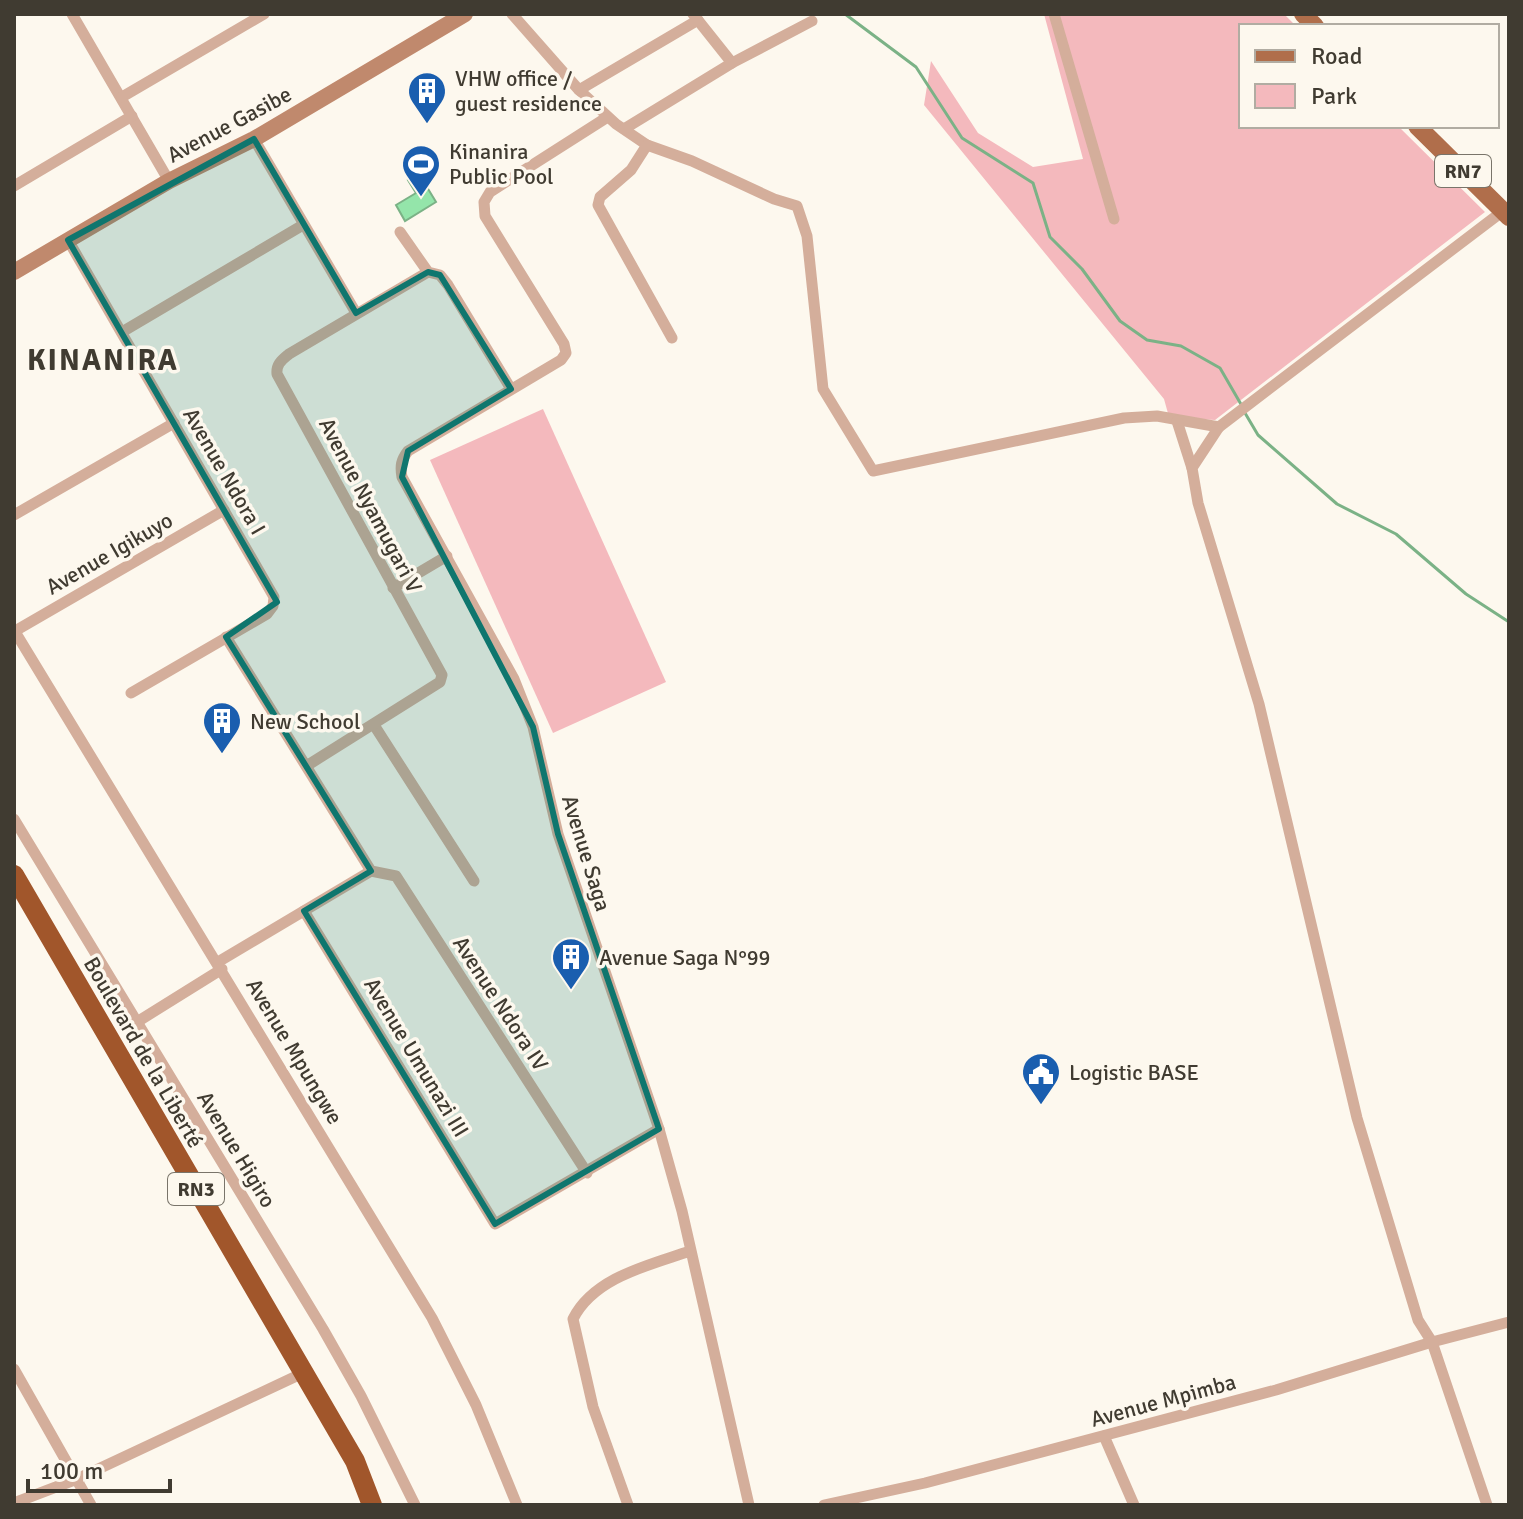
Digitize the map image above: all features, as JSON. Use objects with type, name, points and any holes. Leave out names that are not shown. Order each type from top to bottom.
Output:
[{"type":"highway","name":"Boulevard de la Liberté","points":[[14,875],[355,1461],[372,1505]]},
{"type":"main road","name":"RN7","points":[[1419,128],[1506,214]]},
{"type":"street","points":[[122,97],[264,14]]},
{"type":"street","name":"Avenue Gasibe","points":[[14,272],[169,181],[254,139],[465,14]]},
{"type":"street","points":[[512,14],[606,118],[647,145],[797,206],[807,236],[823,389],[873,471],[1124,418],[1157,416],[1219,427]]},
{"type":"street","points":[[1054,14],[1114,219]]},
{"type":"street","points":[[78,16],[169,181]]},
{"type":"street","points":[[579,90],[696,17],[732,63]]},
{"type":"street","points":[[624,129],[732,63],[812,21]]},
{"type":"street","points":[[14,186],[132,116]]},
{"type":"street","points":[[400,232],[428,272],[440,275],[448,285],[515,386],[561,360],[566,353],[564,344],[485,216],[484,202],[490,192],[506,179],[606,118]]},
{"type":"street","points":[[254,139],[356,313]]},
{"type":"street","points":[[647,145],[631,170],[600,197],[598,205],[672,338]]},
{"type":"street","points":[[1192,468],[1219,427],[1506,214]]},
{"type":"street","points":[[122,332],[303,225]]},
{"type":"street","name":"Avenue Ndora I","points":[[68,240],[274,597],[273,606],[267,614],[226,637]]},
{"type":"street","name":"Avenue Nyamugari V","points":[[308,765],[440,682],[442,675],[276,369],[289,354],[428,272]]},
{"type":"street","name":"Avenue Saga","points":[[515,386],[408,451],[402,459],[402,477],[514,679],[533,727],[562,848],[659,1129],[682,1211],[749,1505]]},
{"type":"street","points":[[1177,421],[1192,468],[1198,503],[1259,704],[1357,1118],[1418,1320],[1432,1342],[1487,1505]]},
{"type":"street","points":[[14,515],[174,423]]},
{"type":"street","name":"Avenue Igikuyo","points":[[14,630],[224,510]]},
{"type":"street","points":[[393,588],[447,556]]},
{"type":"street","name":"Avenue Mpungwe","points":[[14,630],[432,1318],[476,1405],[517,1505]]},
{"type":"street","points":[[131,693],[226,637],[371,871],[304,911],[137,1022]]},
{"type":"street","points":[[374,725],[474,881]]},
{"type":"street","name":"Avenue Higiro","points":[[14,819],[323,1329],[361,1396],[415,1505]]},
{"type":"street","name":"Avenue Ndora IV","points":[[371,871],[396,876],[587,1173]]},
{"type":"street","name":"Avenue Umunazi III","points":[[304,911],[495,1224],[587,1173]]},
{"type":"street","points":[[587,1173],[659,1129]]},
{"type":"street","points":[[628,1505],[593,1407],[573,1319],[578,1309],[618,1276],[690,1251]]},
{"type":"street","name":"Avenue Mpimba","points":[[824,1505],[925,1483],[1104,1436],[1509,1322]]},
{"type":"street","points":[[14,1369],[91,1505]]},
{"type":"street","points":[[14,1503],[77,1479],[303,1373]]},
{"type":"street","points":[[1104,1436],[1134,1505]]},
{"type":"highlighted area","points":[[254,139],[356,313],[428,272],[440,275],[511,389],[408,451],[402,477],[533,727],[558,834],[659,1129],[495,1224],[304,911],[371,871],[226,637],[277,602],[68,240]]},
{"type":"green space","points":[[1044,14],[1284,14],[1294,24],[1239,24],[1239,128],[1400,128],[1485,212],[1215,420],[1169,417],[1164,399],[924,105],[931,61],[978,133],[1033,167],[1083,159]]},
{"type":"green space","points":[[543,409],[666,682],[553,733],[430,460]]},
{"type":"shaded area","name":"Kinanira Public Pool","points":[[419,174],[436,202],[405,221],[396,205],[416,193],[408,180]]},
{"type":"waterway","points":[[845,14],[916,67],[962,138],[1033,183],[1050,237],[1082,269],[1120,321],[1147,340],[1181,346],[1220,368],[1242,406]]},
{"type":"waterway","points":[[1245,413],[1258,435],[1337,504],[1396,534],[1466,594],[1509,622]]},
{"type":"place","name":"VHW office / guest residence","points":[[427,125]]},
{"type":"place","name":"Kinanira Public Pool","points":[[421,198]]},
{"type":"place","name":"New School","points":[[222,755]]},
{"type":"place","name":"Avenue Saga N°99","points":[[571,991]]},
{"type":"place","name":"Logistic BASE","points":[[1041,1106]]},
{"type":"district","name":"KINANIRA","points":[[103,360]]}]
